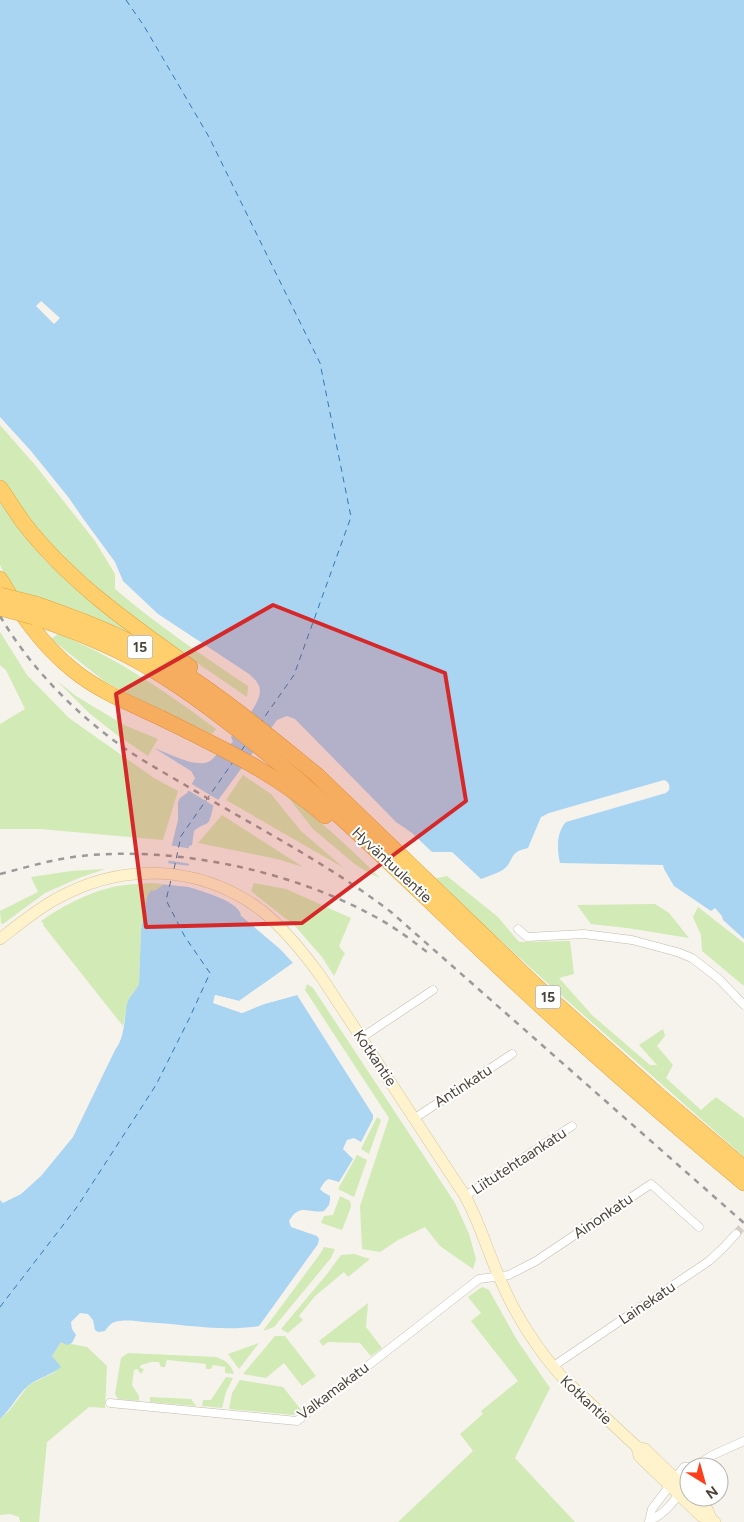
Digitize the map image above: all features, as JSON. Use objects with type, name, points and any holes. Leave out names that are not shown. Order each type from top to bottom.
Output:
[{"type":"highway","points":[[0,488],[24,523],[69,572],[125,619],[203,675],[230,715]]},
{"type":"highway","points":[[0,579],[37,635],[74,671],[101,690],[209,741],[259,768],[314,806],[346,835],[385,859]]},
{"type":"highway","name":"Hyväntuulentie","points":[[0,595],[35,610],[147,666],[186,691],[230,715],[274,749],[317,775],[534,984],[656,1093],[744,1168]]},
{"type":"highway","name":"Hyväntuulentie","points":[[0,608],[35,610]]},
{"type":"highway","name":"Hyväntuulentie","points":[[274,749],[309,788],[485,954],[572,1034],[744,1183]]},
{"type":"street","name":"Kotkantie","points":[[0,939],[39,909],[73,891],[109,878],[138,873],[191,877],[207,881],[233,892],[261,911],[305,954],[474,1210],[498,1276],[512,1304],[552,1367],[637,1446],[639,1456],[679,1485]]},
{"type":"street","points":[[518,929],[527,937],[584,934],[632,940],[677,952],[692,958],[719,979],[744,1005]]},
{"type":"street","points":[[361,1038],[433,990]]},
{"type":"street","name":"Antinkatu","points":[[415,1118],[512,1054]]},
{"type":"street","name":"Liitutehtaankatu","points":[[465,1196],[572,1126]]},
{"type":"street","name":"Ainonkatu","points":[[498,1276],[509,1275],[536,1261],[651,1184],[699,1227]]},
{"type":"street","name":"Lainekatu","points":[[552,1367],[709,1261],[736,1234]]},
{"type":"street","name":"Valkamakatu","points":[[110,1403],[297,1421],[479,1279],[498,1276]]},
{"type":"street","points":[[710,1457],[744,1440]]},
{"type":"street","points":[[650,1521],[652,1509],[679,1474]]},
{"type":"street","points":[[650,1521],[660,1516],[679,1495]]},
{"type":"street","name":"Kotkantie","points":[[696,1507],[701,1516],[713,1520]]},
{"type":"street","name":"Kotkantie","points":[[705,1507],[713,1520]]},
{"type":"highlighted area","points":[[273,605],[445,673],[466,801],[302,923],[146,927],[116,694]]},
{"type":"green space","points":[[0,425],[35,465],[95,541],[115,574],[115,589],[163,627],[248,686],[247,697],[153,633],[71,568],[21,511],[0,479]]},
{"type":"green space","points":[[0,501],[42,557],[71,585],[133,634],[76,610],[12,590],[0,565]]},
{"type":"green space","points":[[0,632],[27,675],[69,718],[154,778],[178,791],[163,840],[40,829],[0,829],[0,724],[25,709],[6,670],[0,665]]},
{"type":"green space","points":[[58,634],[99,653],[140,676],[216,729],[212,734],[104,681],[51,639]]},
{"type":"green space","points":[[56,680],[76,696],[124,725],[158,739],[148,756],[89,713]]},
{"type":"green space","points":[[243,775],[271,794],[301,831],[344,868],[226,800]]},
{"type":"green space","points":[[284,792],[357,855],[380,878],[356,865],[313,829]]},
{"type":"green space","points":[[222,815],[303,867],[277,859],[198,843]]},
{"type":"green space","points":[[105,869],[45,893],[3,924],[1,923],[0,911],[38,892],[31,877],[71,871]]},
{"type":"green space","points":[[447,876],[498,917],[519,942],[570,941],[574,974],[559,978],[592,1015],[650,1065],[657,1065],[639,1045],[663,1029],[665,1036],[657,1046],[673,1065],[666,1078],[701,1110],[716,1097],[744,1118],[744,1157],[433,879]]},
{"type":"green space","points":[[254,883],[286,889],[351,918],[339,946],[345,954],[334,976],[322,957],[295,926],[251,891]]},
{"type":"green space","points":[[131,884],[164,884],[156,890],[150,891],[147,897],[141,930],[139,984],[129,1001],[123,1026],[41,921],[91,894]]},
{"type":"green space","points":[[655,904],[669,913],[689,938],[591,924],[577,905]]},
{"type":"green space","points":[[698,907],[744,943],[744,986],[702,951],[701,935],[693,917]]},
{"type":"green space","points":[[307,984],[313,988],[455,1203],[469,1234],[476,1259],[473,1269],[440,1246],[425,1227],[398,1240],[380,1252],[362,1249],[360,1206],[389,1118],[305,990]]},
{"type":"green space","points":[[377,1117],[381,1120],[369,1154],[361,1149]]},
{"type":"green space","points":[[357,1155],[367,1160],[354,1197],[338,1189]]},
{"type":"green space","points":[[340,1196],[350,1201],[351,1207],[342,1230],[321,1223],[324,1216],[333,1215]]},
{"type":"green space","points":[[324,1247],[335,1249],[331,1258],[274,1327],[263,1331],[320,1254]]},
{"type":"green space","points":[[354,1254],[370,1259],[348,1277],[344,1272],[315,1296],[299,1316],[303,1320],[288,1333],[281,1329],[341,1255]]},
{"type":"green space","points":[[482,1287],[489,1290],[517,1340],[550,1388],[515,1458],[575,1522],[398,1522],[473,1451],[460,1434],[483,1414],[481,1411],[518,1381],[471,1321],[481,1313],[468,1297]]},
{"type":"green space","points":[[368,1303],[366,1327],[382,1348],[371,1356],[360,1343],[328,1342],[323,1346],[319,1341]]},
{"type":"green space","points":[[275,1336],[285,1336],[316,1376],[302,1386],[284,1363],[266,1378],[243,1374]]},
{"type":"green space","points":[[61,1342],[87,1347],[107,1366],[105,1408],[89,1407],[47,1442],[39,1522],[20,1522],[19,1517],[10,1514],[0,1515],[0,1419],[8,1412],[29,1385],[55,1372],[55,1361],[52,1356]]},
{"type":"green space","points":[[259,1343],[239,1369],[228,1354]]},
{"type":"green space","points":[[128,1353],[216,1357],[227,1363],[234,1374],[225,1373],[225,1367],[213,1365],[211,1369],[206,1369],[206,1364],[167,1360],[165,1367],[161,1367],[159,1362],[151,1362],[141,1365],[140,1368],[144,1369],[141,1374],[137,1369],[134,1370],[132,1385],[139,1396],[139,1401],[118,1399],[115,1394],[121,1358]]},
{"type":"green space","points":[[226,1377],[233,1378],[226,1392],[222,1408],[202,1406],[203,1400],[211,1400]]},
{"type":"green space","points":[[240,1380],[283,1387],[302,1411],[294,1415],[229,1409],[232,1393]]},
{"type":"green space","points":[[150,1397],[191,1399],[196,1406],[150,1402]]},
{"type":"water","points":[[0,0],[744,0],[744,939],[723,920],[715,908],[711,911],[674,886],[663,865],[560,863],[558,841],[560,831],[566,822],[666,793],[669,790],[669,785],[664,780],[549,813],[541,817],[528,848],[517,852],[504,869],[481,879],[452,852],[432,852],[412,833],[396,822],[295,719],[287,716],[277,720],[213,807],[207,824],[194,831],[192,845],[189,846],[189,864],[185,886],[216,896],[232,904],[238,909],[240,915],[280,949],[293,963],[239,1001],[215,995],[214,1003],[242,1013],[264,1004],[297,995],[373,1115],[373,1119],[361,1142],[354,1138],[347,1140],[343,1149],[353,1159],[339,1182],[329,1179],[320,1189],[330,1196],[329,1205],[324,1211],[301,1210],[293,1215],[289,1221],[291,1227],[317,1236],[319,1239],[318,1244],[259,1326],[216,1328],[126,1321],[115,1322],[105,1331],[98,1332],[95,1330],[93,1320],[88,1314],[80,1313],[71,1322],[72,1329],[76,1335],[72,1343],[67,1345],[61,1342],[52,1356],[61,1367],[29,1385],[0,1419],[0,1200],[3,1203],[21,1194],[41,1176],[73,1137],[121,1040],[127,1004],[139,984],[141,930],[147,897],[150,891],[156,890],[164,884],[178,820],[178,802],[187,793],[195,778],[191,771],[154,748],[190,762],[204,763],[210,761],[226,743],[229,745],[233,742],[231,737],[255,706],[260,692],[258,684],[249,674],[158,614],[123,581],[115,562],[69,498],[31,451],[0,417]],"holes":[[[41,301],[60,318],[54,324],[36,306]]]},
{"type":"pier","points":[[190,783],[220,801],[216,807],[186,789]]},
{"type":"pier","points":[[169,845],[192,849],[191,864],[166,860]]},
{"type":"pier","points":[[166,863],[191,866],[189,887],[160,884],[162,883]]},
{"type":"pier","points":[[293,963],[293,966],[240,1004],[217,998],[216,1001],[241,1010],[296,992],[297,995],[264,1004],[242,1013],[213,1003],[215,995],[239,1001]]},
{"type":"ferry route","points":[[126,0],[144,26],[209,137],[320,363],[351,517],[294,675],[261,722]]},
{"type":"ferry route","points":[[241,751],[246,744]]},
{"type":"ferry route","points":[[174,869],[181,836],[233,762]]},
{"type":"ferry route","points":[[0,1307],[77,1207],[156,1085],[210,973],[185,937],[166,900],[171,880]]},
{"type":"tunnel","points":[[736,1234],[744,1225]]},
{"type":"railway","points":[[0,616],[25,653],[54,687],[69,703],[103,732],[152,766],[342,877],[391,912],[744,1223]]},
{"type":"railway","points":[[0,874],[81,856],[117,854],[192,858],[267,874],[338,898],[385,922],[427,952]]}]
